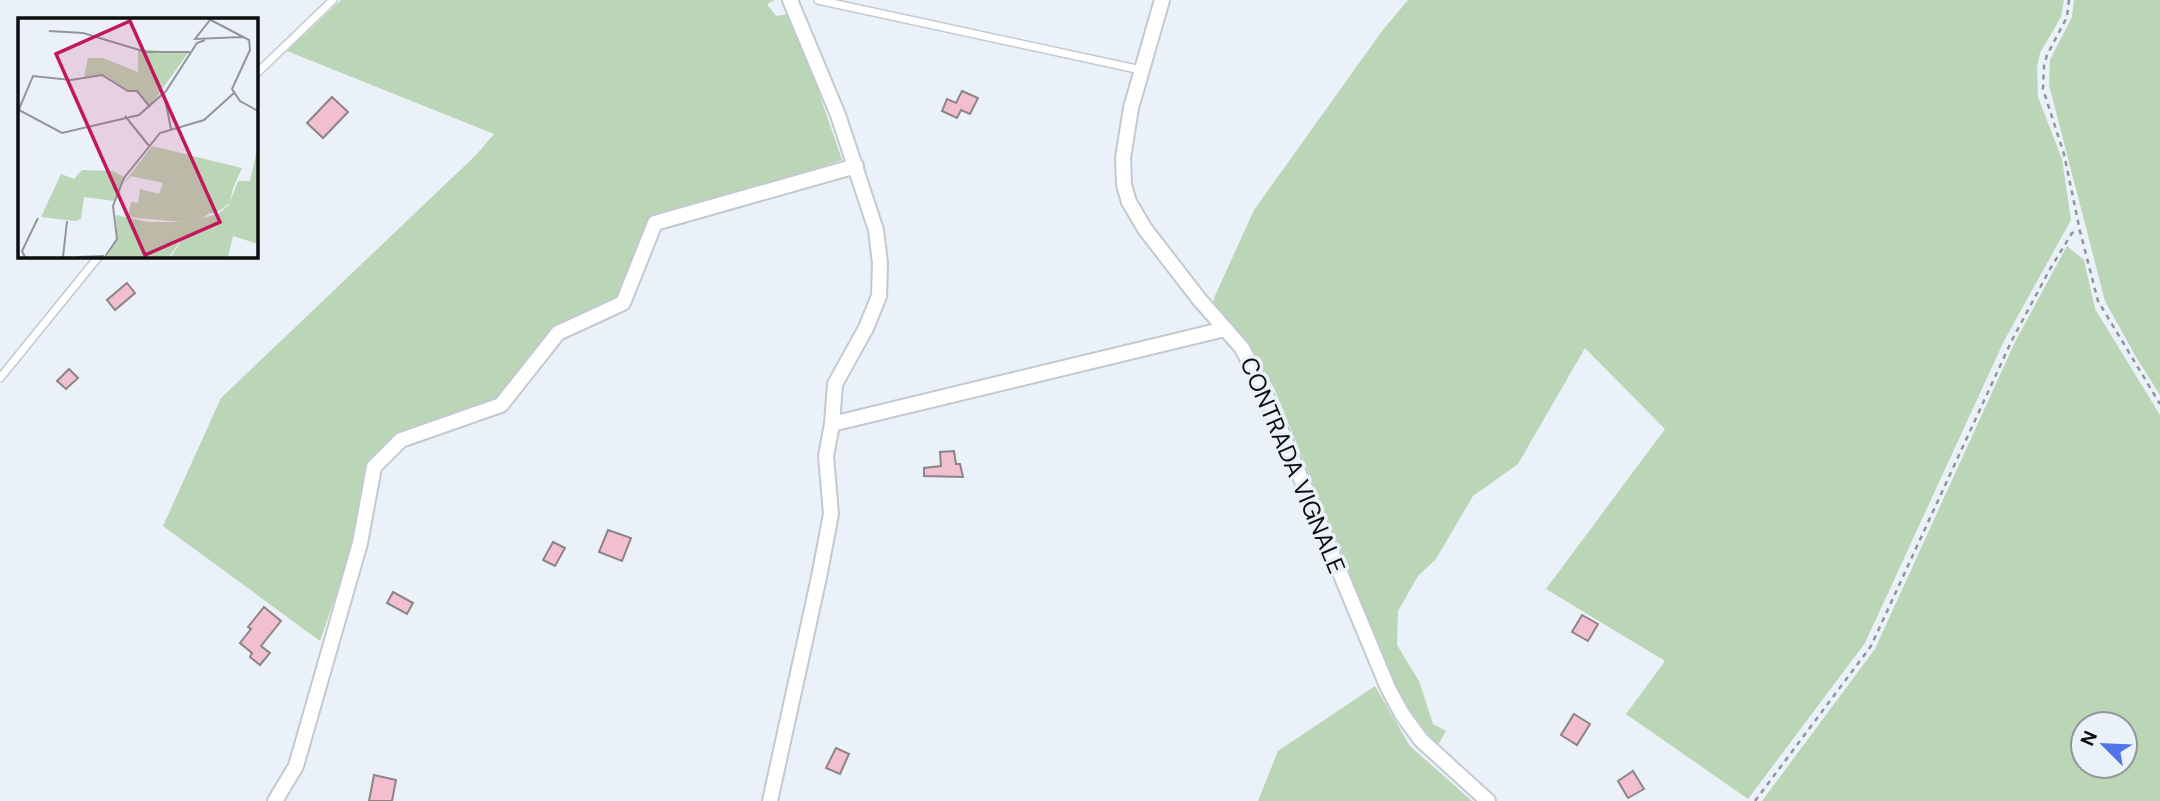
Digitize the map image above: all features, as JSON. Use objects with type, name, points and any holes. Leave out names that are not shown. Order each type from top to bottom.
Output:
[{"type":"street","points":[[770,801],[831,513],[826,456],[835,384],[866,328],[879,296],[880,263],[876,230],[856,166],[838,115],[790,0]]},
{"type":"street","name":"CONTRADA VIGNALE","points":[[1162,0],[1131,108],[1123,158],[1124,185],[1129,202],[1145,229],[1242,348],[1269,402],[1388,688],[1402,714],[1421,740],[1489,801]]},
{"type":"street","points":[[275,801],[296,766],[360,543],[374,467],[401,440],[501,405],[558,332],[622,303],[655,223],[856,166]]},
{"type":"street","points":[[832,424],[1225,329]]},
{"type":"lane","points":[[257,73],[332,0]]},
{"type":"lane","points":[[818,0],[1141,70]]},
{"type":"lane","points":[[0,378],[98,257]]},
{"type":"path","points":[[2069,0],[2067,17],[2047,55],[2043,89],[2064,154],[2098,301],[2160,404]]},
{"type":"path","points":[[1755,801],[1871,646],[2012,340],[2072,233],[2080,231]]},
{"type":"green space","points":[[341,0],[775,0],[767,4],[776,16],[788,14],[794,20],[842,160],[650,219],[617,298],[552,329],[495,403],[397,435],[370,466],[354,543],[320,641],[163,526],[221,398],[476,155],[494,134],[287,51]]},
{"type":"green space","points":[[1408,0],[2064,0],[2061,17],[2040,53],[2037,67],[2038,97],[2062,159],[2071,220],[2004,341],[1865,643],[1748,799],[1626,714],[1665,661],[1546,589],[1665,429],[1585,348],[1518,464],[1473,496],[1436,559],[1418,576],[1398,611],[1397,645],[1419,681],[1433,724],[1446,731],[1438,745],[1412,716],[1392,679],[1275,390],[1247,342],[1213,307],[1214,298],[1254,210],[1382,31]]},
{"type":"green space","points":[[2074,0],[2160,0],[2160,395],[2105,301],[2049,85],[2050,60],[2072,17]]},
{"type":"green space","points":[[2067,246],[2084,260],[2095,309],[2160,415],[2160,801],[1762,801],[1875,649],[2015,342]]},
{"type":"green space","points":[[1375,686],[1410,746],[1472,801],[1258,801],[1278,751]]},
{"type":"building","points":[[962,91],[978,98],[970,114],[961,110],[957,118],[942,111],[947,99],[956,103]]},
{"type":"building","points":[[332,97],[348,112],[323,138],[307,123]]},
{"type":"building","points":[[127,283],[135,293],[115,310],[107,300]]},
{"type":"building","points":[[69,369],[78,378],[66,389],[57,381]]},
{"type":"building","points":[[954,451],[956,464],[960,464],[963,477],[924,476],[924,468],[941,466],[940,452]]},
{"type":"building","points":[[608,530],[631,538],[622,561],[599,552]]},
{"type":"building","points":[[553,542],[565,548],[555,566],[543,560]]},
{"type":"building","points":[[393,592],[413,603],[407,614],[387,603]]},
{"type":"building","points":[[264,607],[281,621],[261,646],[270,653],[260,665],[250,657],[252,653],[240,643],[251,629],[248,627]]},
{"type":"building","points":[[1582,615],[1598,624],[1588,641],[1572,632]]},
{"type":"building","points":[[1574,714],[1590,724],[1577,745],[1561,735]]},
{"type":"building","points":[[836,748],[849,754],[840,774],[826,768]]},
{"type":"building","points":[[1633,771],[1644,789],[1628,798],[1618,781]]},
{"type":"building","points":[[374,775],[396,780],[392,801],[369,801]]}]
